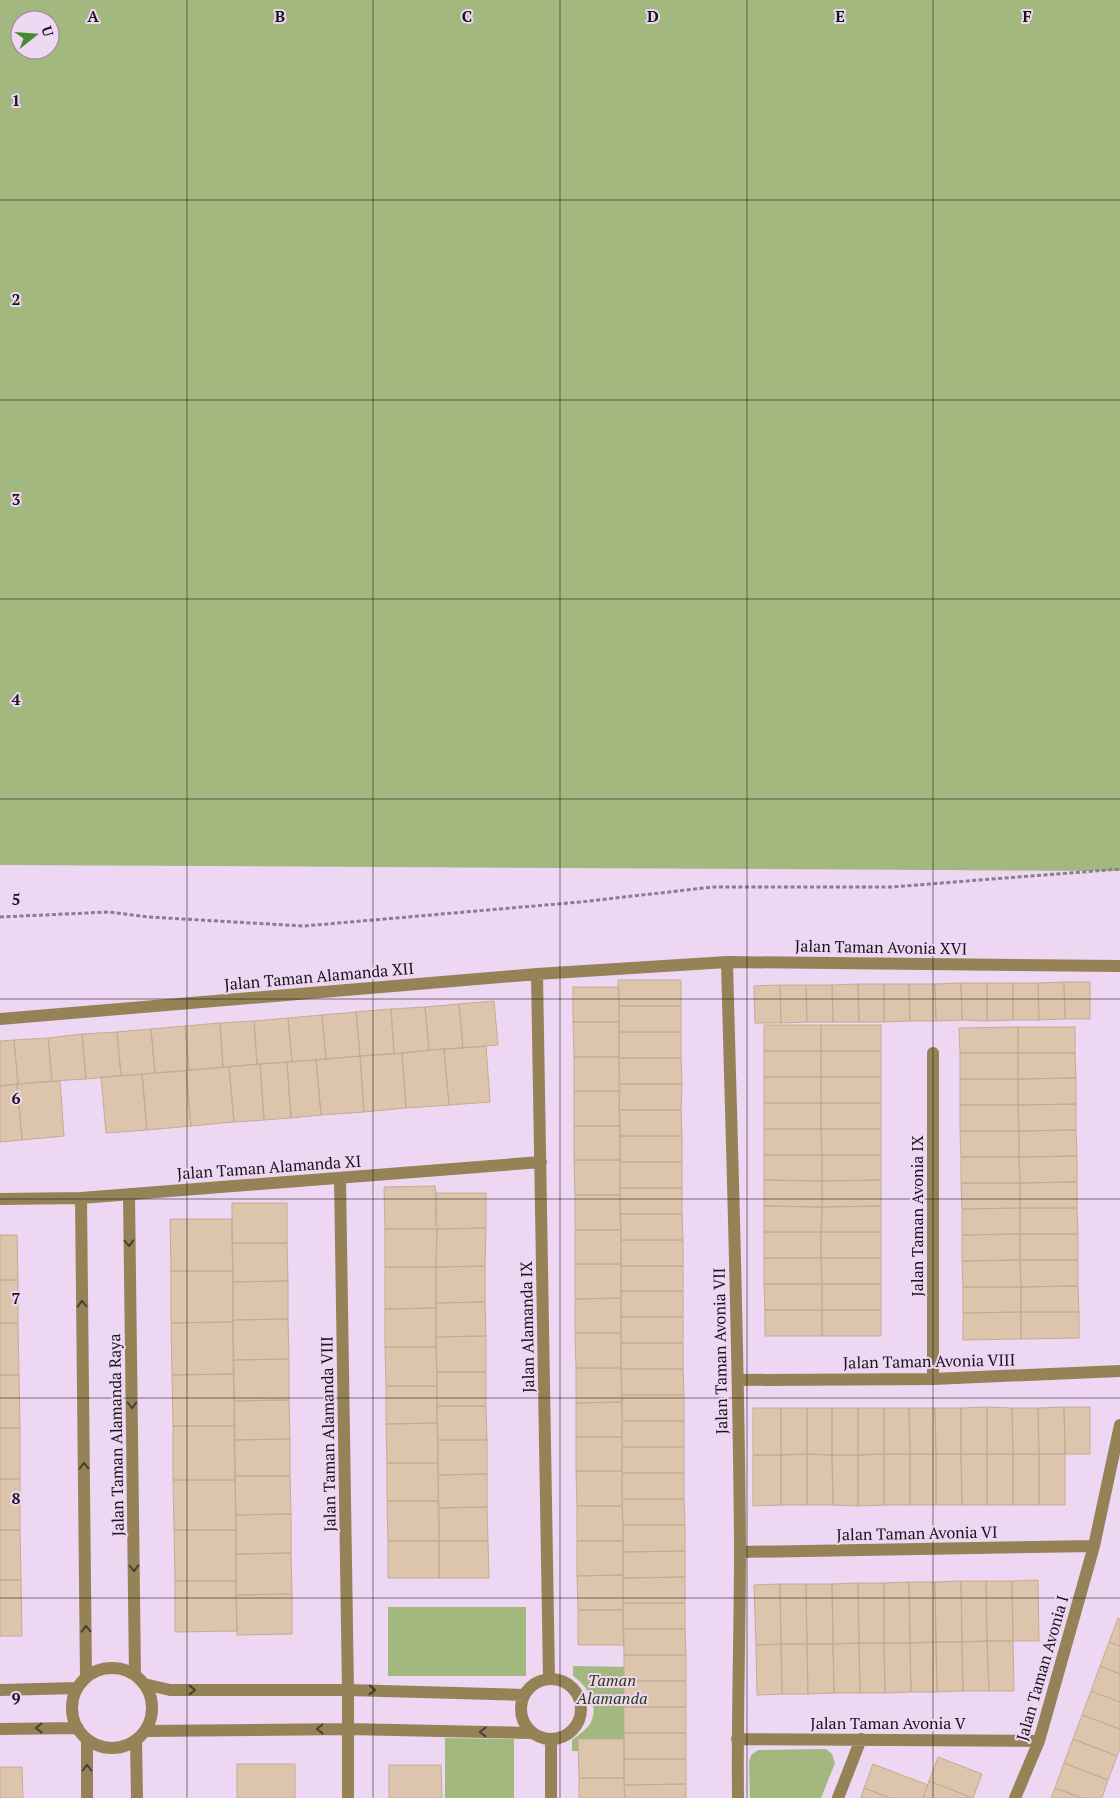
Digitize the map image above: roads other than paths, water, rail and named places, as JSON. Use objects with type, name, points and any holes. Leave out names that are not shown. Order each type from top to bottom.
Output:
[{"type":"street","name":"Jalan Taman Avonia XVI","points":[[642,968],[727,962],[1120,966]]},
{"type":"street","name":"Jalan Taman Avonia VII","points":[[727,962],[738,1380],[740,1552],[738,1798]]},
{"type":"street","name":"Jalan Taman Alamanda XII","points":[[0,1019],[538,974],[642,968]]},
{"type":"street","name":"Jalan Alamanda IX","points":[[538,974],[549,1678]]},
{"type":"street","name":"Jalan Taman Avonia IX","points":[[933,1053],[933,1379]]},
{"type":"street","name":"Jalan Taman Alamanda XI","points":[[0,1199],[81,1198],[541,1162]]},
{"type":"street","name":"Jalan Taman Alamanda VIII","points":[[340,1178],[348,1798]]},
{"type":"street","name":"Jalan Taman Alamanda Raya","points":[[129,1194],[140,1680]]},
{"type":"street","name":"Jalan Taman Alamanda Raya","points":[[81,1198],[86,1678]]},
{"type":"street","name":"Jalan Taman Avonia VIII","points":[[738,1380],[933,1379],[1120,1371]]},
{"type":"street","name":"Jalan Taman Avonia I","points":[[1015,1798],[1039,1741],[1094,1546],[1120,1425]]},
{"type":"street","name":"Jalan Taman Avonia VI","points":[[740,1552],[1094,1546]]},
{"type":"street","points":[[524,1695],[348,1690],[170,1690],[140,1680],[124,1670],[112,1668],[98,1671],[86,1678],[77,1688],[73,1701],[73,1715],[78,1728],[87,1739],[99,1746],[113,1748],[125,1746],[141,1736],[348,1729],[532,1733]]},
{"type":"street","points":[[559,1679],[575,1690],[582,1708],[581,1718],[570,1734],[551,1740],[540,1738],[525,1725],[521,1704],[524,1695],[539,1680],[559,1679]]},
{"type":"street","points":[[137,1798],[141,1736],[150,1720],[152,1708],[150,1695],[140,1680]]},
{"type":"street","points":[[0,1690],[77,1688]]},
{"type":"street","points":[[0,1729],[78,1728]]},
{"type":"street","points":[[87,1739],[87,1798]]},
{"type":"street","name":"Jalan Taman Avonia V","points":[[737,1739],[1039,1741]]},
{"type":"street","points":[[838,1798],[861,1739]]},
{"type":"street","points":[[550,1798],[551,1740]]},
{"type":"park label","name":"Taman Alamanda","points":[[612,1689]]}]
